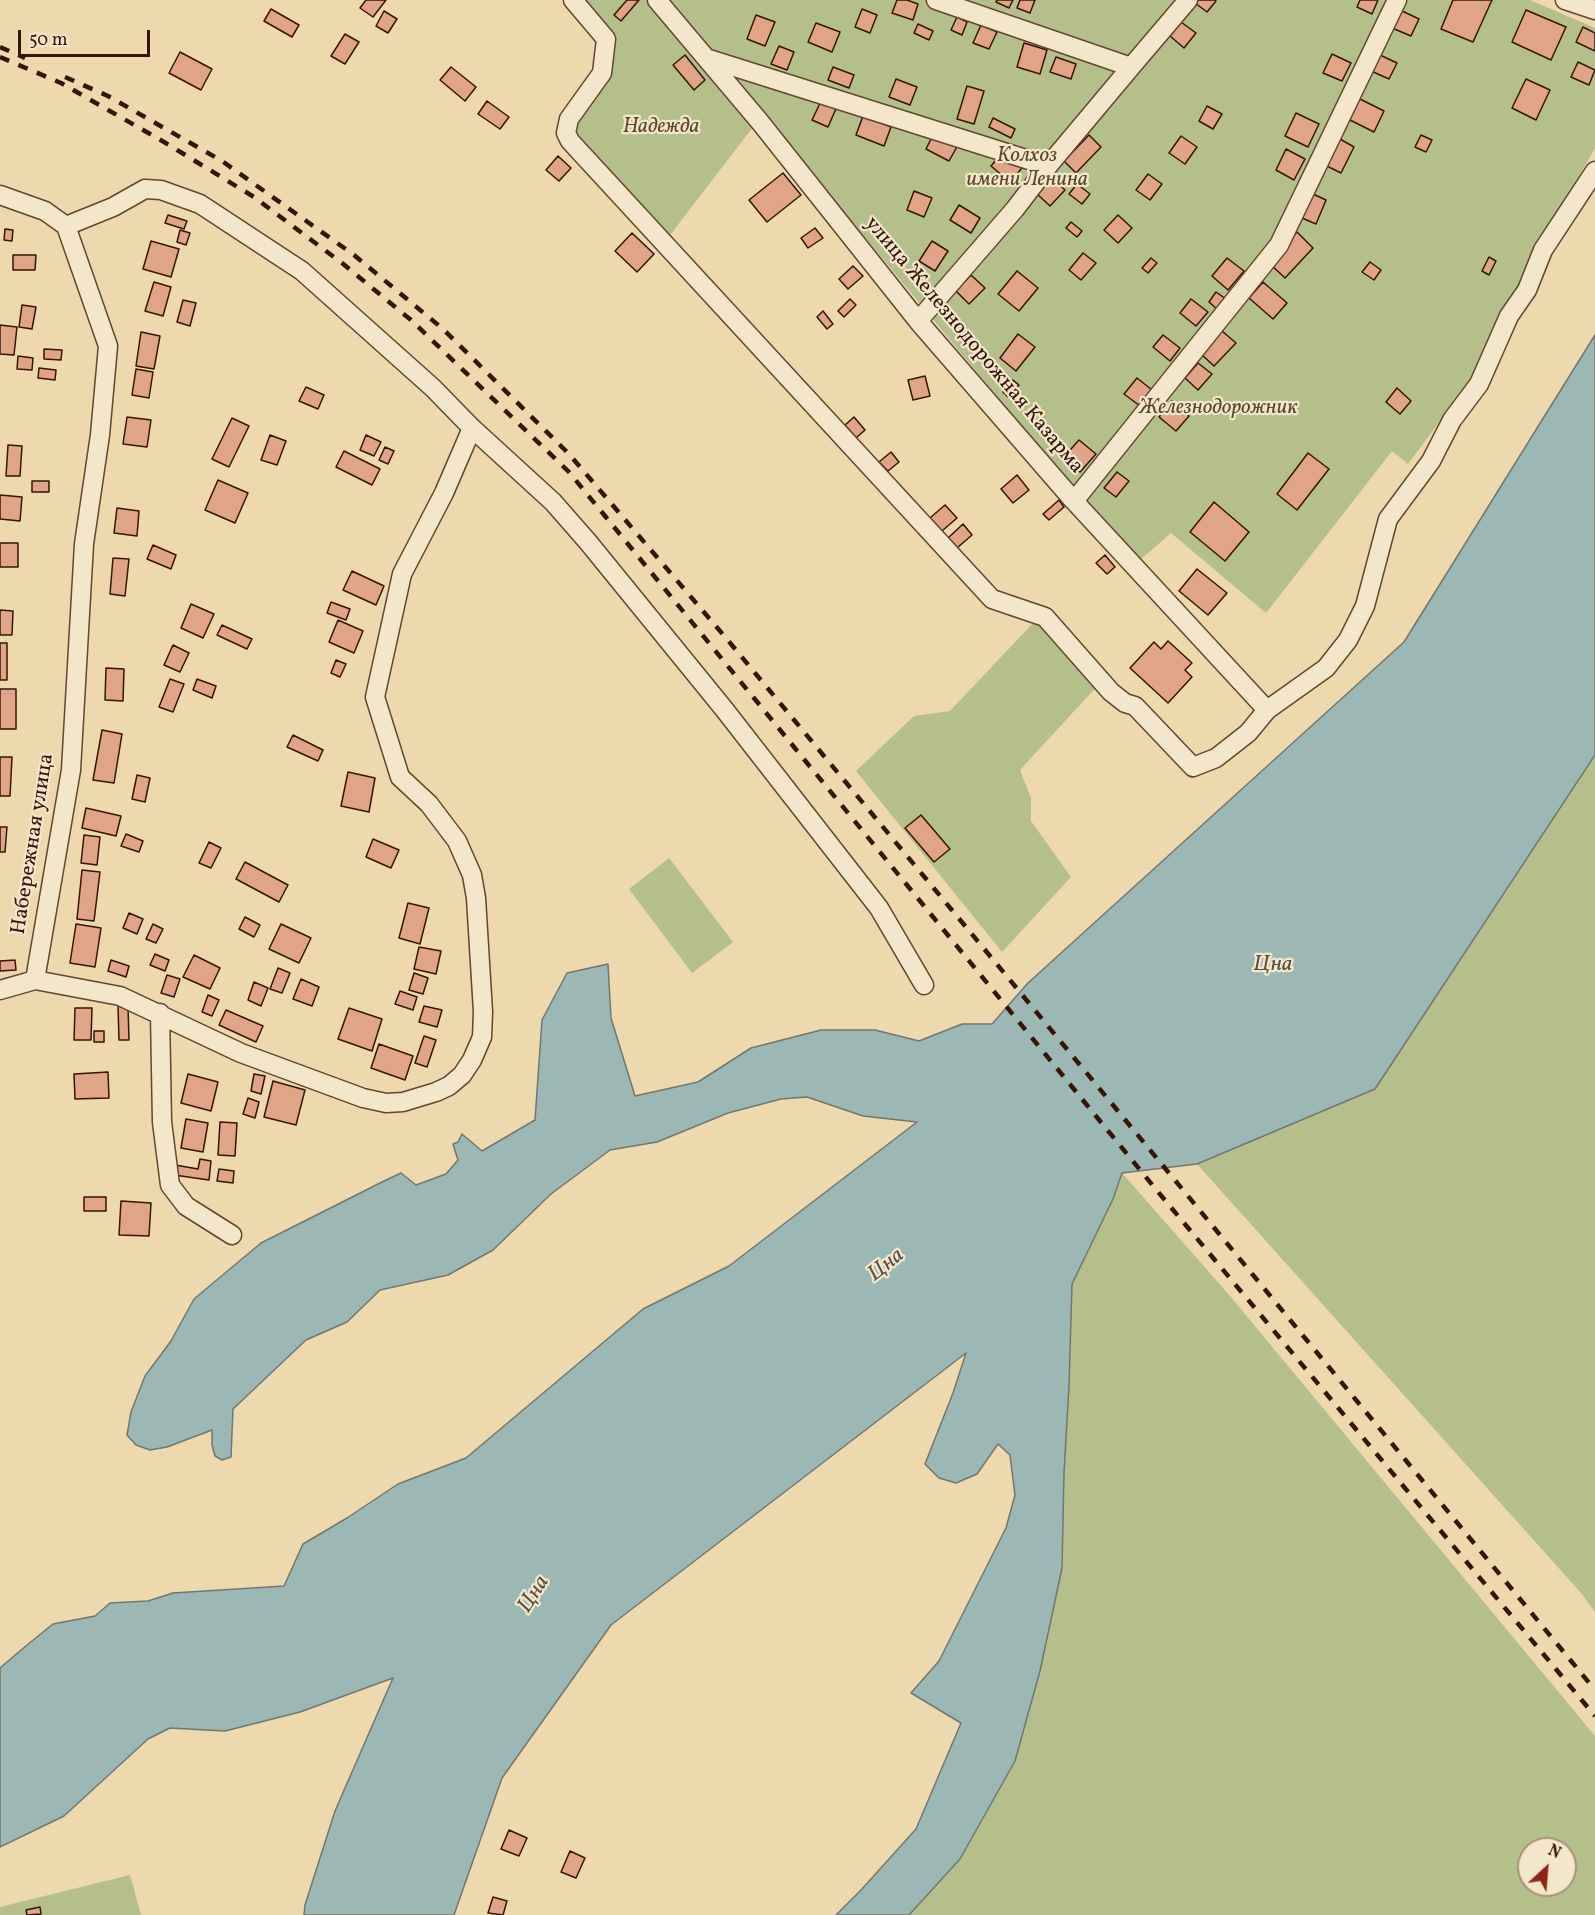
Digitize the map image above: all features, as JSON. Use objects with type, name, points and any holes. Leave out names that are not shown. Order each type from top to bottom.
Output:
[{"type":"street","points":[[573,0],[606,39],[603,73],[569,119],[566,133],[570,141],[992,599],[1045,616],[1111,692],[1125,703],[1136,706],[1193,767],[1216,758],[1248,733],[1267,710],[1326,668],[1348,640],[1365,606],[1388,519],[1431,461],[1452,420],[1479,384],[1509,316],[1527,290],[1543,250],[1595,171]]},
{"type":"street","name":"улица Железнодорожная Казарма","points":[[657,0],[760,122],[918,321],[1074,501],[1267,710]]},
{"type":"street","points":[[936,0],[1131,67]]},
{"type":"street","points":[[918,321],[1188,0]]},
{"type":"street","points":[[1074,501],[1279,245],[1396,0]]},
{"type":"street","points":[[1565,0],[1595,10]]},
{"type":"street","points":[[705,58],[1048,166]]},
{"type":"street","points":[[0,195],[45,211],[66,226],[113,207],[145,189],[161,190],[200,204],[302,271],[433,388],[472,428],[553,502],[588,542],[724,709],[879,908],[924,985]]},
{"type":"street","name":"Набережная улица","points":[[35,980],[71,770],[84,544],[100,435],[108,346],[66,226]]},
{"type":"street","points":[[0,990],[35,980],[120,996],[242,1053],[363,1098],[386,1103],[403,1102],[436,1092],[449,1086],[462,1075],[472,1060],[482,1037],[483,1012],[476,898],[472,875],[457,841],[429,804],[400,777],[375,697],[402,573],[444,493],[472,428]]},
{"type":"street","points":[[160,1013],[162,1122],[170,1185],[186,1206],[232,1235]]},
{"type":"green space","name":"Надежда","points":[[580,0],[648,0],[753,127],[667,239],[571,136],[612,39]]},
{"type":"green space","name":"Колхоз имени Ленина","points":[[661,0],[1530,0],[1595,28],[1595,148],[1539,247],[1473,383],[1440,421],[1408,464],[1392,451],[1266,613],[1171,533],[1138,562],[1028,434],[800,159]]},
{"type":"green space","points":[[1034,622],[1050,631],[1100,683],[1020,770],[1031,798],[1031,821],[1071,877],[1002,952],[856,771],[914,716],[950,711]]},
{"type":"green space","points":[[1595,755],[1595,1612],[1581,1593],[1197,1164],[1375,1089]]},
{"type":"green space","points":[[669,858],[733,942],[692,973],[629,889]]},
{"type":"green space","points":[[1122,1173],[1230,1296],[1595,1736],[1595,1915],[909,1915],[960,1859],[1015,1761],[1040,1671],[1062,1568],[1072,1284],[1113,1199]]},
{"type":"green space","points":[[130,1875],[141,1915],[0,1915],[0,1907]]},
{"type":"water","name":"Цна","points":[[1595,335],[1595,755],[1375,1089],[1197,1164],[1122,1173],[1113,1199],[1072,1284],[1062,1568],[1040,1671],[1015,1761],[960,1859],[909,1915],[836,1915],[916,1829],[961,1723],[911,1693],[939,1661],[1006,1528],[1015,1495],[1010,1455],[998,1444],[977,1474],[956,1483],[939,1478],[925,1464],[966,1353],[611,1625],[502,1778],[454,1915],[304,1915],[305,1905],[335,1811],[393,1678],[300,1712],[225,1731],[170,1728],[148,1739],[64,1816],[0,1847],[0,1668],[53,1624],[95,1616],[110,1603],[148,1601],[173,1593],[284,1586],[303,1544],[398,1484],[466,1458],[643,1309],[729,1266],[917,1122],[863,1116],[807,1097],[781,1099],[728,1113],[657,1142],[610,1150],[551,1194],[493,1250],[448,1275],[380,1290],[347,1322],[306,1340],[233,1409],[231,1457],[222,1460],[215,1456],[212,1430],[167,1447],[150,1450],[136,1445],[127,1435],[131,1412],[145,1376],[171,1341],[194,1299],[261,1243],[382,1182],[401,1173],[416,1185],[446,1174],[458,1160],[453,1144],[458,1142],[462,1134],[482,1151],[535,1120],[542,1020],[567,973],[608,964],[611,1018],[635,1096],[698,1082],[751,1048],[821,1030],[875,1030],[919,1041],[962,1024],[992,1024],[1028,983],[1404,642]]},
{"type":"building","points":[[366,0],[386,0],[373,17],[360,8]]},
{"type":"building","points":[[627,0],[639,0],[621,21],[614,15]]},
{"type":"building","points":[[897,0],[907,0],[918,4],[913,20],[892,13]]},
{"type":"building","points":[[997,0],[1013,0],[1009,8],[996,2]]},
{"type":"building","points":[[1020,0],[1035,0],[1030,13],[1017,8]]},
{"type":"building","points":[[1198,0],[1216,1],[1207,12],[1195,3]]},
{"type":"building","points":[[1360,0],[1378,0],[1372,14],[1357,7]]},
{"type":"building","points":[[1453,0],[1492,0],[1473,42],[1441,29]]},
{"type":"building","points":[[271,9],[299,25],[292,37],[264,21]]},
{"type":"building","points":[[862,9],[877,15],[870,33],[855,27]]},
{"type":"building","points":[[1400,10],[1419,19],[1411,36],[1392,28]]},
{"type":"building","points":[[1526,10],[1566,27],[1551,60],[1512,42]]},
{"type":"building","points":[[384,11],[397,19],[388,33],[376,26]]},
{"type":"building","points":[[756,15],[775,22],[765,46],[747,39]]},
{"type":"building","points":[[957,17],[967,22],[962,35],[951,30]]},
{"type":"building","points":[[1181,22],[1196,33],[1184,48],[1170,36]]},
{"type":"building","points":[[816,23],[840,32],[832,52],[808,42]]},
{"type":"building","points":[[918,24],[933,31],[929,40],[914,33]]},
{"type":"building","points":[[981,25],[997,32],[989,49],[973,43]]},
{"type":"building","points":[[1583,27],[1595,33],[1595,51],[1576,42]]},
{"type":"building","points":[[345,34],[359,42],[345,64],[331,56]]},
{"type":"building","points":[[1024,43],[1047,50],[1040,74],[1017,67]]},
{"type":"building","points":[[779,46],[794,52],[787,70],[771,64]]},
{"type":"building","points":[[180,52],[212,69],[201,90],[169,73]]},
{"type":"building","points":[[1332,54],[1351,63],[1342,81],[1323,73]]},
{"type":"building","points":[[685,55],[705,80],[694,90],[673,65]]},
{"type":"building","points":[[1380,55],[1397,63],[1389,79],[1371,71]]},
{"type":"building","points":[[1056,57],[1076,64],[1071,79],[1050,72]]},
{"type":"building","points":[[1578,62],[1595,70],[1589,85],[1571,77]]},
{"type":"building","points":[[451,67],[476,87],[465,101],[440,80]]},
{"type":"building","points":[[833,67],[854,75],[849,88],[828,80]]},
{"type":"building","points":[[896,79],[917,87],[910,105],[889,97]]},
{"type":"building","points":[[1526,79],[1550,90],[1536,120],[1512,108]]},
{"type":"building","points":[[967,86],[984,91],[974,124],[957,119]]},
{"type":"building","points":[[823,97],[838,104],[828,127],[812,120]]},
{"type":"building","points":[[1358,98],[1384,111],[1374,132],[1348,119]]},
{"type":"building","points":[[487,101],[509,117],[500,129],[478,114]]},
{"type":"building","points":[[1207,106],[1222,114],[1213,129],[1199,121]]},
{"type":"building","points":[[1296,113],[1319,124],[1308,147],[1285,136]]},
{"type":"building","points":[[863,116],[891,127],[884,146],[856,135]]},
{"type":"building","points":[[993,118],[1015,129],[1011,138],[989,127]]},
{"type":"building","points":[[934,133],[958,145],[949,161],[926,149]]},
{"type":"building","points":[[1089,135],[1101,147],[1076,173],[1064,161]]},
{"type":"building","points":[[1421,135],[1432,140],[1426,152],[1415,147]]},
{"type":"building","points":[[1181,136],[1197,147],[1185,164],[1169,153]]},
{"type":"building","points":[[1340,139],[1354,147],[1341,173],[1327,166]]},
{"type":"building","points":[[1286,149],[1305,159],[1294,180],[1276,170]]},
{"type":"building","points":[[1002,153],[1022,168],[1010,182],[991,166]]},
{"type":"building","points":[[558,156],[571,168],[559,181],[546,170]]},
{"type":"building","points":[[783,173],[801,195],[767,222],[749,200]]},
{"type":"building","points":[[1148,174],[1162,184],[1150,200],[1136,190]]},
{"type":"building","points":[[1051,177],[1065,190],[1050,206],[1036,193]]},
{"type":"building","points":[[1077,184],[1090,194],[1082,204],[1069,194]]},
{"type":"building","points":[[914,191],[932,198],[924,217],[907,210]]},
{"type":"building","points":[[1313,194],[1326,200],[1316,224],[1302,218]]},
{"type":"building","points":[[959,205],[980,218],[971,233],[950,220]]},
{"type":"building","points":[[168,215],[187,221],[184,229],[165,223]]},
{"type":"building","points":[[1118,215],[1132,228],[1118,243],[1104,230]]},
{"type":"building","points":[[1071,222],[1082,231],[1077,237],[1066,228]]},
{"type":"building","points":[[815,228],[823,238],[808,248],[801,238]]},
{"type":"building","points":[[5,229],[13,230],[12,241],[4,240]]},
{"type":"building","points":[[180,230],[190,233],[186,245],[177,242]]},
{"type":"building","points":[[1297,232],[1313,248],[1285,278],[1268,262]]},
{"type":"building","points":[[632,233],[654,254],[637,272],[615,251]]},
{"type":"building","points":[[151,241],[179,249],[171,277],[143,269]]},
{"type":"building","points":[[932,241],[948,251],[935,271],[919,261]]},
{"type":"building","points":[[1083,253],[1096,263],[1081,280],[1069,270]]},
{"type":"building","points":[[13,255],[36,255],[35,270],[13,270]]},
{"type":"building","points":[[1489,257],[1496,261],[1489,275],[1482,271]]},
{"type":"building","points":[[1151,258],[1157,263],[1148,273],[1142,268]]},
{"type":"building","points":[[1227,258],[1244,271],[1228,290],[1212,276]]},
{"type":"building","points":[[1370,262],[1381,270],[1374,280],[1362,272]]},
{"type":"building","points":[[853,266],[863,276],[848,289],[839,279]]},
{"type":"building","points":[[1017,271],[1038,288],[1019,311],[998,294]]},
{"type":"building","points":[[971,275],[985,288],[969,304],[956,291]]},
{"type":"building","points":[[154,282],[171,287],[163,316],[145,311]]},
{"type":"building","points":[[1263,282],[1287,303],[1273,319],[1249,298]]},
{"type":"building","points":[[1216,292],[1226,299],[1218,310],[1209,302]]},
{"type":"building","points":[[850,299],[856,305],[844,317],[838,311]]},
{"type":"building","points":[[1191,299],[1208,312],[1196,326],[1180,313]]},
{"type":"building","points":[[183,300],[196,303],[190,326],[177,322]]},
{"type":"building","points":[[22,305],[36,307],[32,329],[19,327]]},
{"type":"building","points":[[823,311],[833,324],[827,329],[817,317]]},
{"type":"building","points":[[0,325],[17,327],[14,355],[0,354]]},
{"type":"building","points":[[1222,331],[1236,343],[1214,366],[1201,354]]},
{"type":"building","points":[[141,332],[160,336],[154,369],[136,366]]},
{"type":"building","points":[[1018,334],[1035,347],[1016,371],[1000,358]]},
{"type":"building","points":[[1163,335],[1180,348],[1170,361],[1153,347]]},
{"type":"building","points":[[44,349],[62,350],[61,360],[44,359]]},
{"type":"building","points":[[18,356],[33,358],[32,370],[17,369]]},
{"type":"building","points":[[1198,363],[1212,374],[1198,390],[1185,378]]},
{"type":"building","points":[[39,368],[56,370],[55,380],[38,378]]},
{"type":"building","points":[[136,369],[153,372],[149,398],[132,395]]},
{"type":"building","points":[[925,376],[930,396],[913,400],[908,380]]},
{"type":"building","points":[[1137,378],[1152,390],[1140,406],[1124,394]]},
{"type":"building","points":[[1013,380],[1019,385],[1008,397],[1003,392]]},
{"type":"building","points":[[306,387],[324,395],[318,409],[299,401]]},
{"type":"building","points":[[1397,388],[1411,401],[1400,414],[1386,402]]},
{"type":"building","points":[[1172,401],[1189,416],[1176,431],[1159,417]]},
{"type":"building","points":[[127,417],[151,420],[147,447],[123,444]]},
{"type":"building","points":[[854,417],[865,430],[856,438],[845,425]]},
{"type":"building","points":[[232,418],[249,426],[229,467],[212,459]]},
{"type":"building","points":[[270,435],[286,441],[277,465],[261,460]]},
{"type":"building","points":[[366,435],[381,442],[374,456],[360,450]]},
{"type":"building","points":[[1079,440],[1096,454],[1080,472],[1063,458]]},
{"type":"building","points":[[8,445],[22,446],[20,476],[6,476]]},
{"type":"building","points":[[385,447],[394,451],[388,464],[379,460]]},
{"type":"building","points":[[344,451],[380,469],[372,485],[336,467]]},
{"type":"building","points":[[891,452],[899,462],[888,471],[879,462]]},
{"type":"building","points":[[1308,453],[1329,469],[1297,510],[1277,494]]},
{"type":"building","points":[[1117,472],[1129,481],[1116,497],[1104,488]]},
{"type":"building","points":[[1017,475],[1029,490],[1013,503],[1001,489]]},
{"type":"building","points":[[218,480],[248,493],[235,523],[205,510]]},
{"type":"building","points":[[32,481],[49,481],[49,492],[32,492]]},
{"type":"building","points":[[0,495],[22,497],[20,521],[0,519]]},
{"type":"building","points":[[1059,500],[1064,507],[1049,520],[1043,514]]},
{"type":"building","points":[[1214,502],[1249,532],[1225,561],[1190,532]]},
{"type":"building","points":[[945,505],[957,518],[942,531],[930,518]]},
{"type":"building","points":[[117,508],[139,511],[137,536],[114,533]]},
{"type":"building","points":[[963,524],[972,535],[957,548],[948,538]]},
{"type":"building","points":[[0,543],[18,543],[18,567],[0,567]]},
{"type":"building","points":[[153,545],[176,555],[171,569],[147,559]]},
{"type":"building","points":[[1105,555],[1115,567],[1107,574],[1096,563]]},
{"type":"building","points":[[113,558],[129,559],[125,596],[110,594]]},
{"type":"building","points":[[1197,569],[1227,593],[1208,615],[1179,591]]},
{"type":"building","points":[[352,571],[384,586],[376,605],[343,590]]},
{"type":"building","points":[[331,602],[350,609],[346,620],[327,613]]},
{"type":"building","points":[[191,604],[214,614],[203,638],[181,628]]},
{"type":"building","points":[[0,610],[13,611],[12,635],[0,635]]},
{"type":"building","points":[[338,620],[363,631],[354,653],[329,642]]},
{"type":"building","points":[[222,625],[252,639],[247,649],[217,635]]},
{"type":"building","points":[[1168,641],[1192,663],[1185,670],[1192,677],[1168,703],[1130,668],[1154,642],[1161,649]]},
{"type":"building","points":[[0,643],[7,643],[7,680],[0,680]]},
{"type":"building","points":[[173,645],[189,653],[180,672],[164,665]]},
{"type":"building","points":[[336,660],[346,664],[340,677],[331,673]]},
{"type":"building","points":[[106,668],[124,669],[123,701],[105,700]]},
{"type":"building","points":[[170,679],[184,684],[173,712],[159,707]]},
{"type":"building","points":[[197,679],[216,686],[212,698],[193,690]]},
{"type":"building","points":[[0,689],[16,689],[16,729],[0,729]]},
{"type":"building","points":[[102,730],[122,734],[114,783],[93,780]]},
{"type":"building","points":[[293,735],[323,750],[318,761],[287,747]]},
{"type":"building","points":[[0,757],[12,757],[10,796],[0,796]]},
{"type":"building","points":[[348,772],[375,778],[369,812],[341,806]]},
{"type":"building","points":[[137,775],[150,778],[145,802],[132,799]]},
{"type":"building","points":[[86,808],[121,816],[116,836],[82,828]]},
{"type":"building","points":[[921,815],[950,849],[934,862],[905,828]]},
{"type":"building","points":[[0,827],[7,827],[5,852],[0,852]]},
{"type":"building","points":[[126,834],[143,841],[139,852],[121,846]]},
{"type":"building","points":[[84,835],[100,837],[97,865],[81,863]]},
{"type":"building","points":[[373,839],[399,850],[391,868],[366,857]]},
{"type":"building","points":[[209,842],[221,848],[211,868],[199,863]]},
{"type":"building","points":[[245,862],[288,885],[279,902],[236,879]]},
{"type":"building","points":[[82,870],[100,872],[94,921],[77,919]]},
{"type":"building","points":[[408,903],[429,908],[420,944],[399,938]]},
{"type":"building","points":[[129,913],[143,919],[137,934],[123,928]]},
{"type":"building","points":[[245,917],[260,925],[254,937],[239,929]]},
{"type":"building","points":[[76,924],[101,928],[95,967],[70,963]]},
{"type":"building","points":[[153,924],[163,929],[156,943],[146,939]]},
{"type":"building","points":[[281,924],[311,938],[299,963],[269,949]]},
{"type":"building","points":[[419,947],[441,951],[436,974],[414,969]]},
{"type":"building","points":[[155,954],[169,960],[165,971],[150,965]]},
{"type":"building","points":[[194,955],[220,968],[210,989],[183,977]]},
{"type":"building","points":[[15,960],[16,970],[0,971],[0,961]]},
{"type":"building","points":[[111,960],[129,966],[126,977],[108,971]]},
{"type":"building","points":[[278,968],[290,973],[282,993],[270,989]]},
{"type":"building","points":[[414,973],[428,978],[423,994],[409,990]]},
{"type":"building","points":[[167,975],[180,979],[174,997],[161,993]]},
{"type":"building","points":[[301,979],[319,987],[312,1006],[293,999]]},
{"type":"building","points":[[254,982],[268,988],[261,1006],[248,1000]]},
{"type":"building","points":[[400,991],[417,997],[413,1010],[395,1004]]},
{"type":"building","points":[[208,995],[219,1000],[212,1016],[202,1012]]},
{"type":"building","points":[[118,1006],[128,1006],[129,1040],[119,1040]]},
{"type":"building","points":[[424,1006],[442,1010],[437,1027],[419,1022]]},
{"type":"building","points":[[75,1008],[92,1008],[91,1040],[74,1040]]},
{"type":"building","points":[[349,1008],[382,1019],[372,1051],[338,1039]]},
{"type":"building","points":[[226,1010],[263,1026],[256,1042],[219,1025]]},
{"type":"building","points":[[94,1031],[104,1031],[104,1042],[94,1042]]},
{"type":"building","points":[[424,1036],[436,1040],[427,1067],[415,1063]]},
{"type":"building","points":[[379,1044],[413,1056],[405,1080],[371,1068]]},
{"type":"building","points":[[108,1072],[109,1098],[75,1099],[74,1074]]},
{"type":"building","points":[[188,1074],[218,1082],[211,1111],[181,1103]]},
{"type":"building","points":[[254,1074],[265,1076],[261,1094],[251,1091]]},
{"type":"building","points":[[273,1081],[305,1090],[296,1125],[264,1117]]},
{"type":"building","points":[[248,1098],[259,1102],[255,1118],[243,1114]]},
{"type":"building","points":[[186,1119],[208,1123],[203,1152],[181,1148]]},
{"type":"building","points":[[220,1122],[237,1123],[235,1156],[218,1155]]},
{"type":"building","points":[[200,1159],[211,1161],[209,1180],[174,1175],[175,1165],[198,1169]]},
{"type":"building","points":[[219,1169],[234,1171],[233,1183],[217,1181]]},
{"type":"building","points":[[84,1197],[106,1197],[106,1211],[84,1211]]},
{"type":"building","points":[[121,1201],[151,1203],[149,1236],[119,1235]]},
{"type":"building","points":[[509,1830],[527,1838],[519,1856],[501,1849]]},
{"type":"building","points":[[570,1851],[585,1858],[576,1878],[561,1872]]},
{"type":"building","points":[[493,1897],[507,1901],[503,1915],[488,1913]]},
{"type":"building","points":[[40,1907],[41,1914],[27,1915],[26,1910]]},
{"type":"railway","points":[[0,47],[25,58]]},
{"type":"railway","points":[[0,57],[61,83],[254,197],[342,263],[411,320],[569,472],[1154,1187],[1595,1716]]},
{"type":"railway","points":[[65,77],[108,96],[222,161],[354,255],[443,329],[569,454],[726,638],[1005,974],[1595,1690]]},
{"type":"park label","name":"Железнодорожник","points":[[1218,409]]}]
